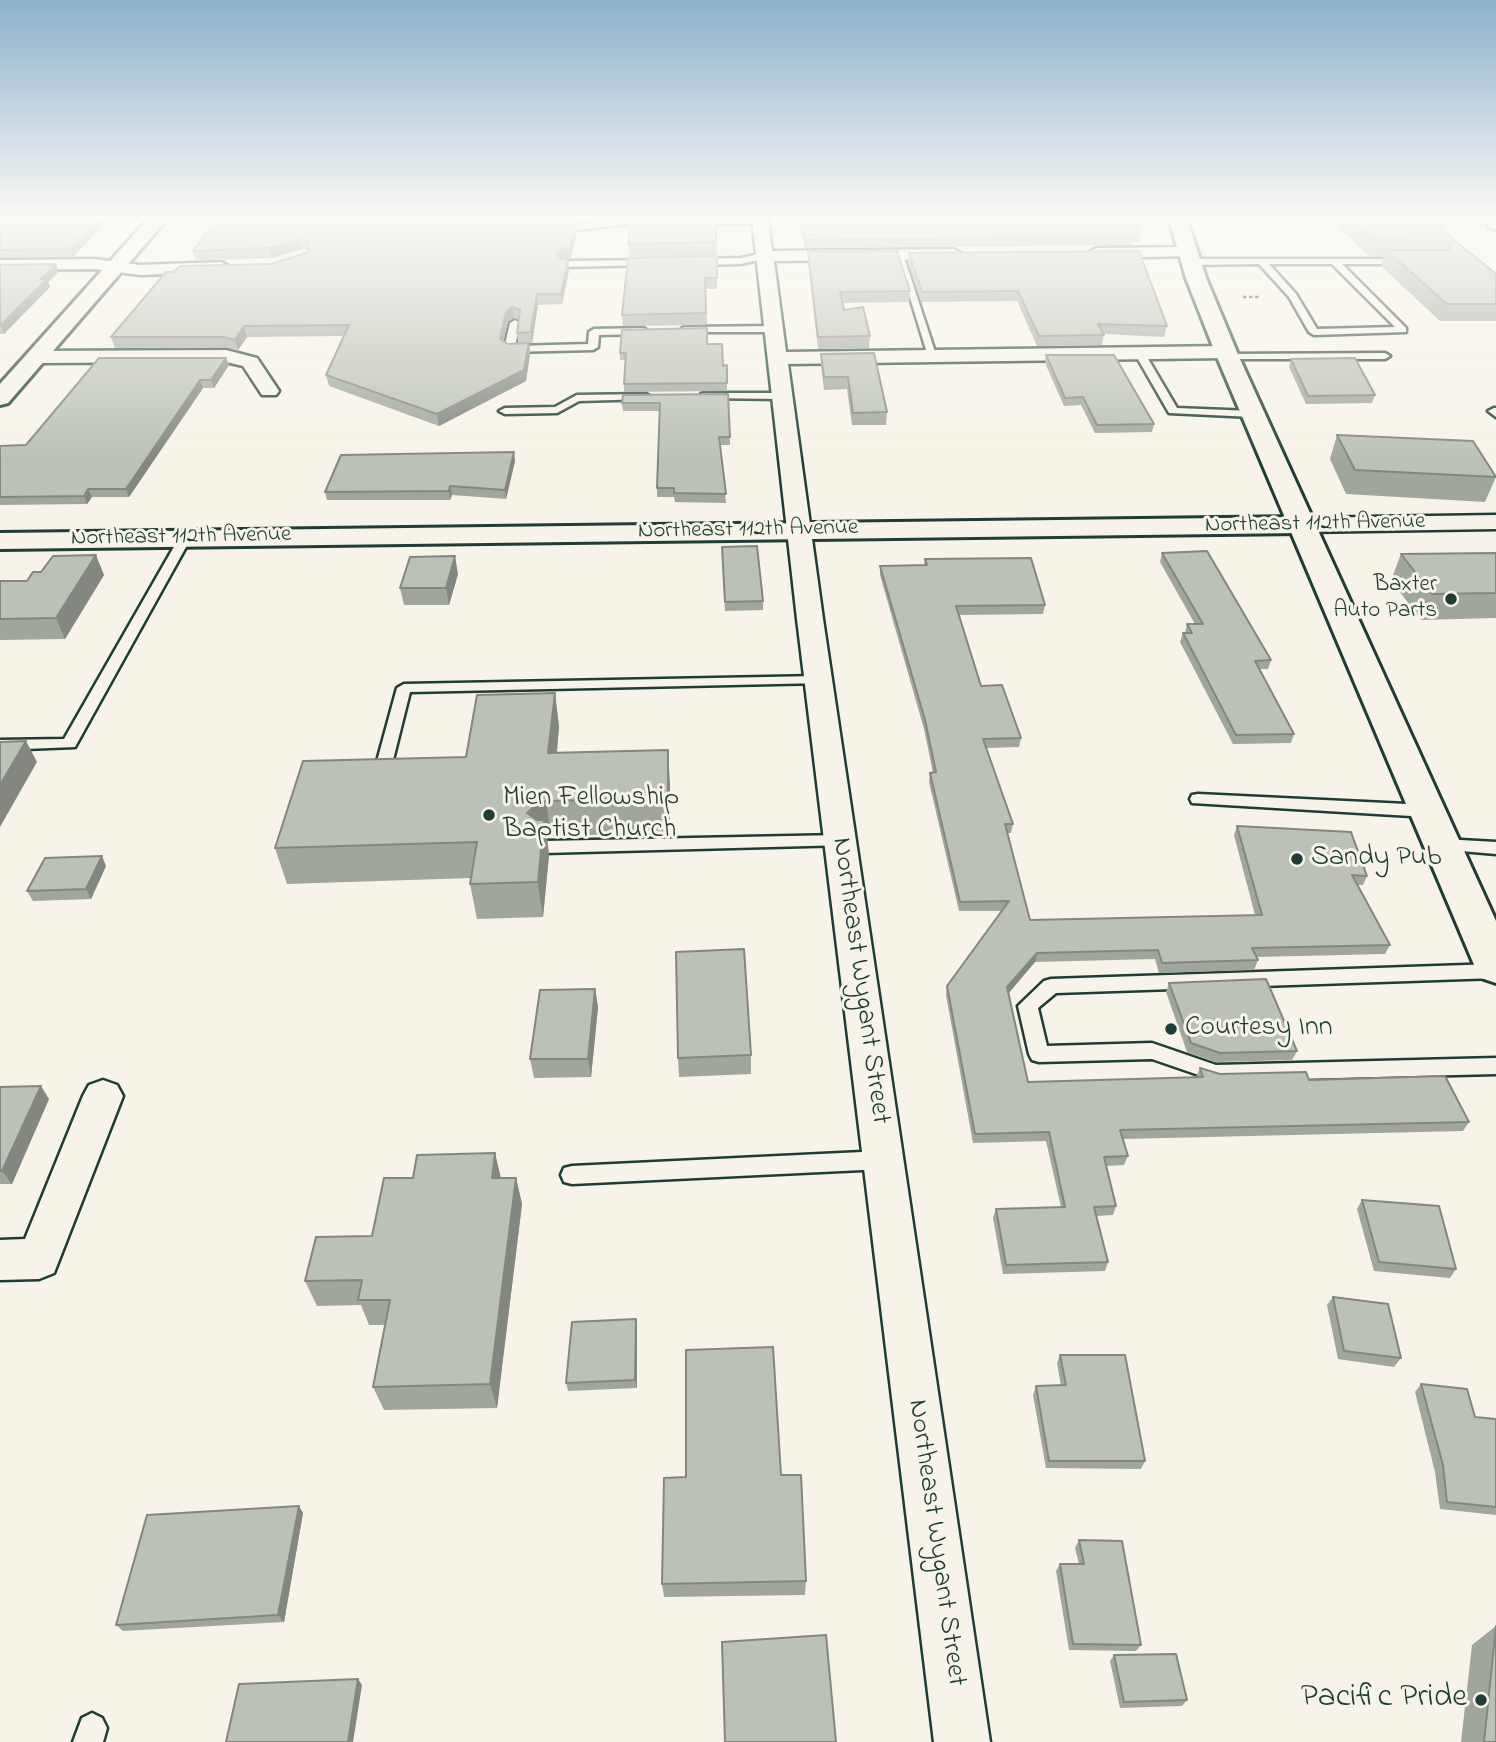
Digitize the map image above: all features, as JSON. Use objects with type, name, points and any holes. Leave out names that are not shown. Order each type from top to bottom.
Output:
[{"type":"street","points":[[0,398],[87,300]]},
{"type":"street","name":"Northeast Wygant Street","points":[[770,300],[818,680],[962,1742]]},
{"type":"street","points":[[1206,300],[1252,414],[1443,845],[1488,932],[1496,969]]},
{"type":"street","points":[[777,358],[1227,355]]},
{"type":"street","points":[[37,357],[226,356],[250,362],[269,391]]},
{"type":"street","name":"Northeast 112th Avenue","points":[[0,541],[1496,522]]},
{"type":"street","points":[[19,1260],[103,1096]]},
{"type":"lane","points":[[914,300],[933,356]]},
{"type":"lane","points":[[1296,300],[1314,332],[1403,330],[1373,300]]},
{"type":"lane","points":[[515,323],[509,349],[593,347],[594,332],[650,331]]},
{"type":"lane","points":[[677,331],[774,329]]},
{"type":"lane","points":[[1140,354],[1173,411],[1252,414]]},
{"type":"lane","points":[[1227,355],[1384,356]]},
{"type":"lane","points":[[686,397],[782,396]]},
{"type":"lane","points":[[505,411],[557,410],[577,398],[659,397]]},
{"type":"lane","points":[[0,745],[69,744],[184,538]]},
{"type":"lane","points":[[381,776],[404,688],[818,680]]},
{"type":"lane","points":[[1198,799],[1428,811]]},
{"type":"lane","points":[[544,847],[840,841]]},
{"type":"lane","points":[[1443,845],[1496,848]]},
{"type":"lane","points":[[1496,969],[1051,986],[1028,1006],[1039,1054],[1152,1051],[1216,1073],[1496,1066]]},
{"type":"lane","points":[[572,1175],[883,1160]]},
{"type":"building","points":[[0,300],[26,300],[0,326]]},
{"type":"building","points":[[142,300],[536,300],[531,332],[517,333],[520,310],[512,307],[506,312],[500,339],[508,344],[529,343],[524,370],[437,414],[326,375],[349,325],[244,326],[235,340],[223,337],[111,337]]},
{"type":"building","points":[[624,300],[706,300],[706,313],[622,315]]},
{"type":"building","points":[[814,300],[842,300],[844,310],[863,307],[870,336],[818,337]]},
{"type":"building","points":[[1022,300],[1157,300],[1167,326],[1098,324],[1104,335],[1039,336]]},
{"type":"building","points":[[1443,300],[1496,300],[1496,304],[1447,304]]},
{"type":"building","points":[[707,328],[707,344],[722,344],[723,366],[727,365],[727,383],[624,384],[626,353],[620,353],[622,330]]},
{"type":"building","points":[[874,353],[887,412],[853,413],[848,377],[824,377],[821,354]]},
{"type":"building","points":[[1046,355],[1114,355],[1154,424],[1097,425],[1083,397],[1065,398]]},
{"type":"building","points":[[99,358],[226,358],[211,380],[200,380],[126,489],[88,489],[84,496],[0,497],[0,446],[26,445]]},
{"type":"building","points":[[1355,358],[1375,395],[1308,396],[1291,359]]},
{"type":"building","points":[[728,394],[730,437],[719,437],[726,494],[674,493],[674,488],[657,488],[660,403],[622,403],[623,395]]},
{"type":"building","points":[[1337,435],[1473,441],[1496,477],[1355,470]]},
{"type":"building","points":[[514,452],[505,490],[450,486],[449,491],[325,492],[341,455]]},
{"type":"building","points":[[757,546],[763,601],[725,602],[722,547]]},
{"type":"building","points":[[1207,551],[1271,660],[1255,661],[1294,734],[1236,735],[1183,633],[1192,633],[1187,624],[1203,624],[1162,553]]},
{"type":"building","points":[[1496,553],[1496,593],[1432,594],[1401,554]]},
{"type":"building","points":[[96,555],[56,618],[0,619],[0,581],[27,581],[33,572],[41,572],[53,556]]},
{"type":"building","points":[[455,556],[446,588],[400,588],[410,557]]},
{"type":"building","points":[[1031,558],[1045,605],[956,606],[981,686],[1002,685],[1021,738],[983,739],[1013,824],[1005,824],[1030,920],[1262,915],[1237,826],[1351,832],[1367,876],[1352,875],[1390,945],[1252,948],[1258,960],[1162,963],[1158,950],[1037,953],[1007,987],[1028,1082],[1203,1077],[1200,1068],[1220,1074],[1306,1072],[1309,1080],[1445,1076],[1469,1122],[1120,1130],[1128,1156],[1104,1157],[1116,1206],[1094,1207],[1108,1262],[1006,1265],[996,1209],[1065,1207],[1049,1132],[975,1134],[947,986],[1009,901],[960,902],[930,773],[936,772],[925,720],[880,566],[927,565],[925,559]]},
{"type":"building","points":[[555,693],[548,753],[668,750],[668,798],[546,801],[537,804],[527,813],[537,820],[544,820],[538,882],[470,884],[477,842],[275,848],[303,761],[466,757],[477,695]]},
{"type":"building","points":[[26,741],[0,785],[0,742]]},
{"type":"building","points":[[102,856],[86,889],[27,891],[45,858]]},
{"type":"building","points":[[744,949],[751,1055],[678,1058],[676,952]]},
{"type":"building","points":[[1266,979],[1297,1051],[1220,1053],[1191,1043],[1169,983]]},
{"type":"building","points":[[595,989],[588,1059],[530,1059],[540,990]]},
{"type":"building","points":[[41,1086],[2,1171],[0,1171],[0,1087]]},
{"type":"building","points":[[495,1153],[492,1178],[516,1178],[490,1384],[373,1387],[390,1300],[358,1300],[362,1280],[305,1281],[316,1237],[372,1236],[384,1178],[413,1178],[417,1155]]},
{"type":"building","points":[[1362,1200],[1439,1206],[1456,1269],[1379,1262]]},
{"type":"building","points":[[1333,1297],[1388,1304],[1401,1358],[1344,1351]]},
{"type":"building","points":[[636,1319],[635,1380],[566,1383],[572,1322]]},
{"type":"building","points":[[773,1347],[781,1475],[801,1475],[806,1581],[662,1584],[664,1478],[686,1477],[686,1350]]},
{"type":"building","points":[[1060,1355],[1125,1355],[1145,1461],[1049,1461],[1036,1386],[1066,1385]]},
{"type":"building","points":[[1421,1384],[1467,1389],[1475,1417],[1496,1419],[1496,1507],[1447,1502],[1443,1465]]},
{"type":"building","points":[[299,1506],[278,1615],[116,1625],[147,1515]]},
{"type":"building","points":[[1079,1540],[1122,1541],[1141,1645],[1073,1644],[1060,1564],[1084,1564]]},
{"type":"building","points":[[1496,1626],[1496,1742],[1484,1742]]},
{"type":"building","points":[[826,1635],[836,1742],[725,1742],[722,1642]]},
{"type":"building","points":[[1176,1654],[1187,1700],[1124,1702],[1114,1655]]},
{"type":"building","points":[[358,1679],[348,1742],[226,1742],[239,1684]]},
{"type":"place","name":"Baxter Auto Parts","points":[[1451,599]]},
{"type":"place","name":"Mien Fellowship Baptist Church","points":[[489,815]]},
{"type":"place","name":"Sandy Pub","points":[[1297,859]]},
{"type":"place","name":"Courtesy Inn","points":[[1171,1029]]},
{"type":"place","name":"Pacific Pride","points":[[1481,1700]]}]
